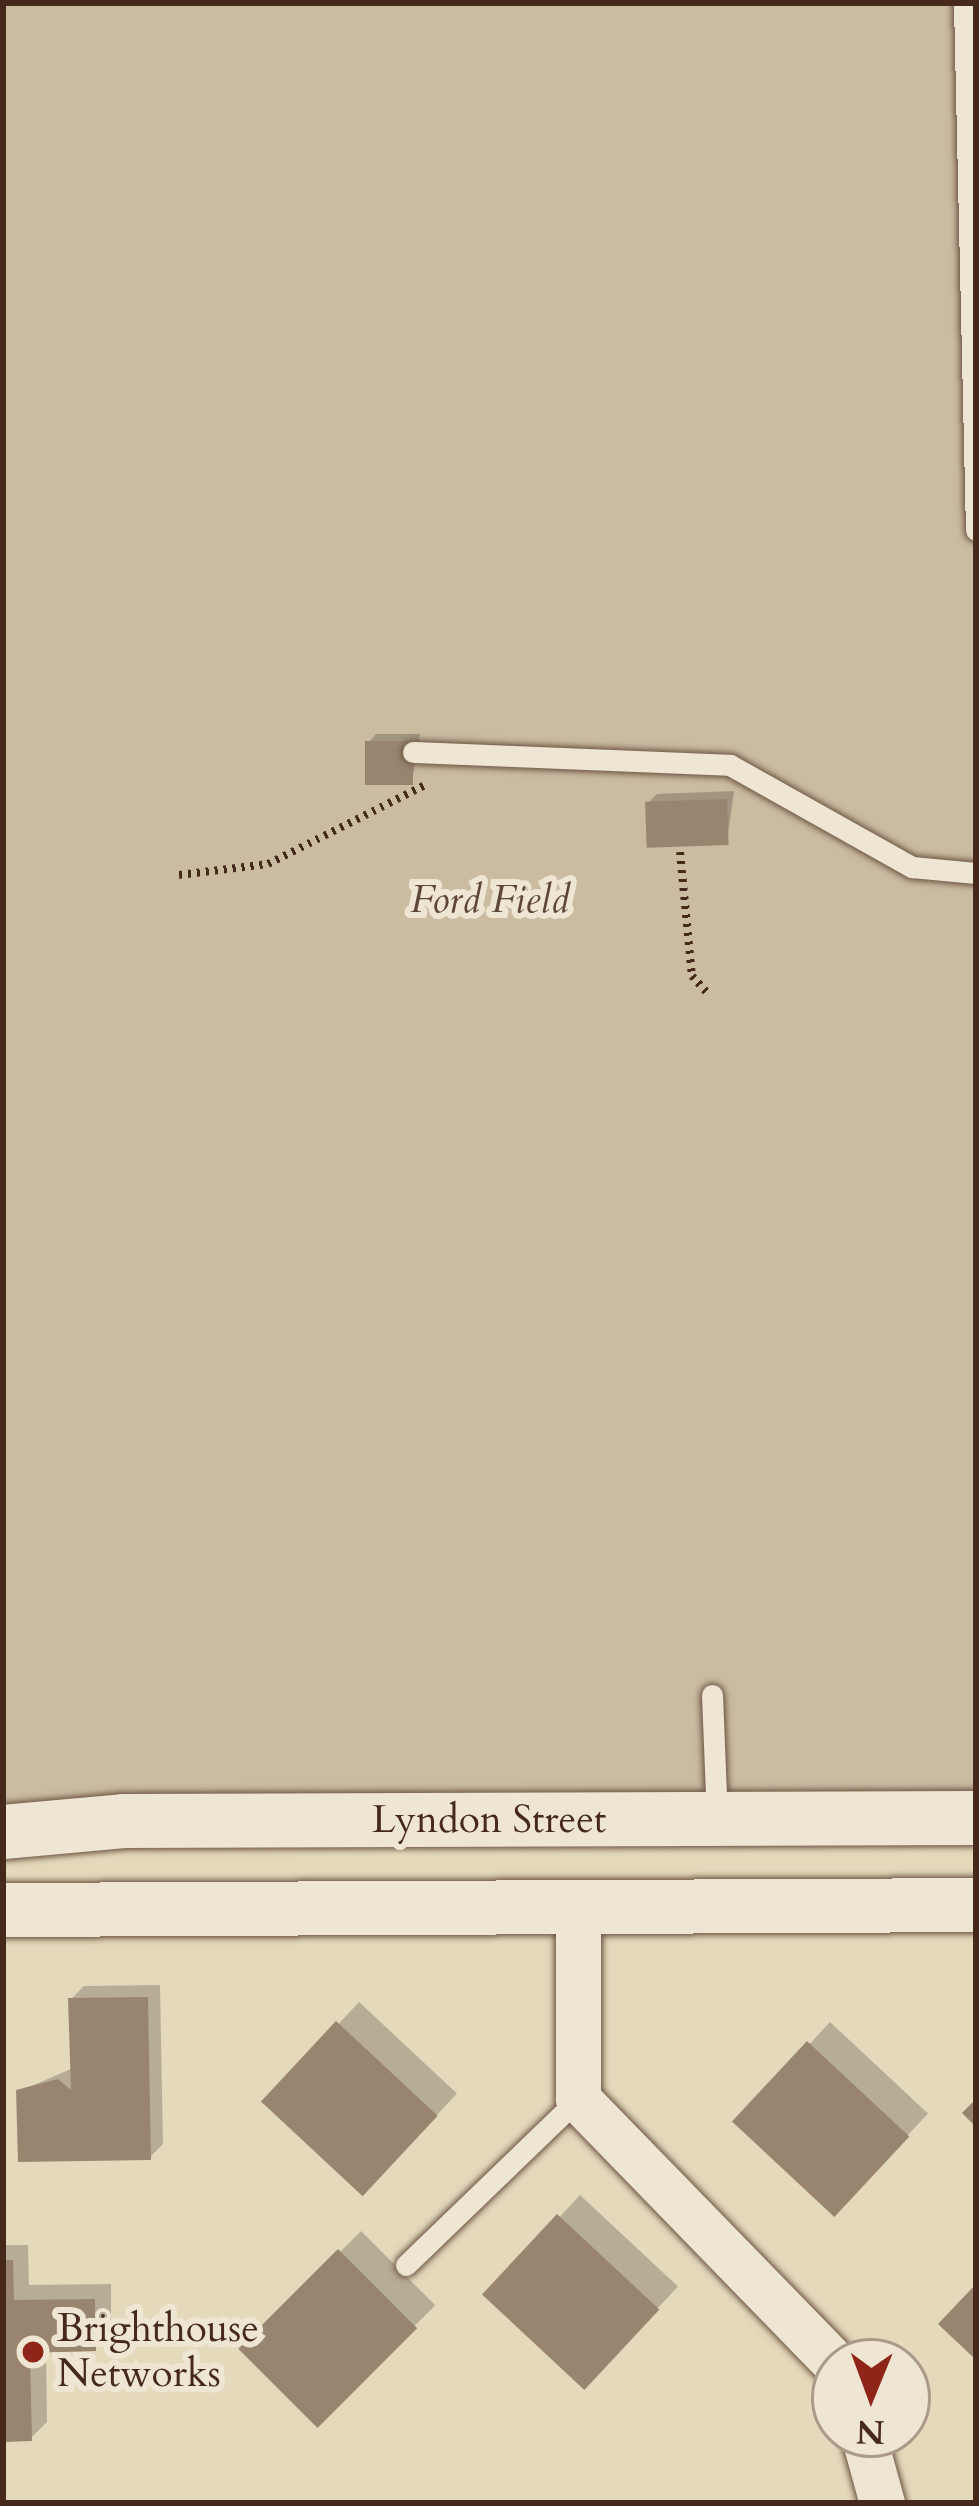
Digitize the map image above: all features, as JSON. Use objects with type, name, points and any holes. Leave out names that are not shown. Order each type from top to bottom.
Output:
[{"type":"street","name":"Lyndon Street","points":[[3,1832],[976,1818]]},
{"type":"street","points":[[716,1819],[718,1910]]},
{"type":"street","points":[[3,1910],[578,1912],[976,1905]]},
{"type":"street","points":[[578,1912],[578,2099],[811,2338]]},
{"type":"street","points":[[870,2458],[882,2503]]},
{"type":"lane","points":[[964,3],[976,530]]},
{"type":"lane","points":[[413,752],[730,765],[912,867],[976,873]]},
{"type":"lane","points":[[712,1695],[716,1819]]},
{"type":"lane","points":[[406,2265],[578,2099]]},
{"type":"path","points":[[179,875],[268,864],[488,753]]},
{"type":"path","points":[[680,852],[692,976],[709,994]]},
{"type":"green space","name":"Ford Field","points":[[3,3],[976,3],[976,1804],[3,1804]]},
{"type":"building","points":[[365,741],[413,741],[413,785],[365,785]]},
{"type":"building","points":[[727,799],[729,845],[647,848],[645,802]]},
{"type":"building","points":[[148,1997],[151,2160],[18,2162],[16,2090],[58,2079],[71,2090],[68,1998]]},
{"type":"building","points":[[336,2021],[438,2116],[363,2196],[261,2101]]},
{"type":"building","points":[[807,2041],[909,2136],[834,2217],[732,2121]]},
{"type":"building","points":[[976,2099],[976,2127],[962,2113]]},
{"type":"building","points":[[557,2214],[659,2309],[584,2390],[482,2294]]},
{"type":"building","points":[[338,2249],[417,2328],[317,2428],[238,2349]]},
{"type":"building","name":"Brighthouse Networks","points":[[3,2260],[13,2260],[14,2300],[95,2299],[96,2351],[30,2353],[32,2441],[3,2442]]},
{"type":"building","points":[[976,2284],[976,2355],[974,2358],[938,2324]]},
{"type":"place","name":"Brighthouse Networks","points":[[33,2352]]}]
